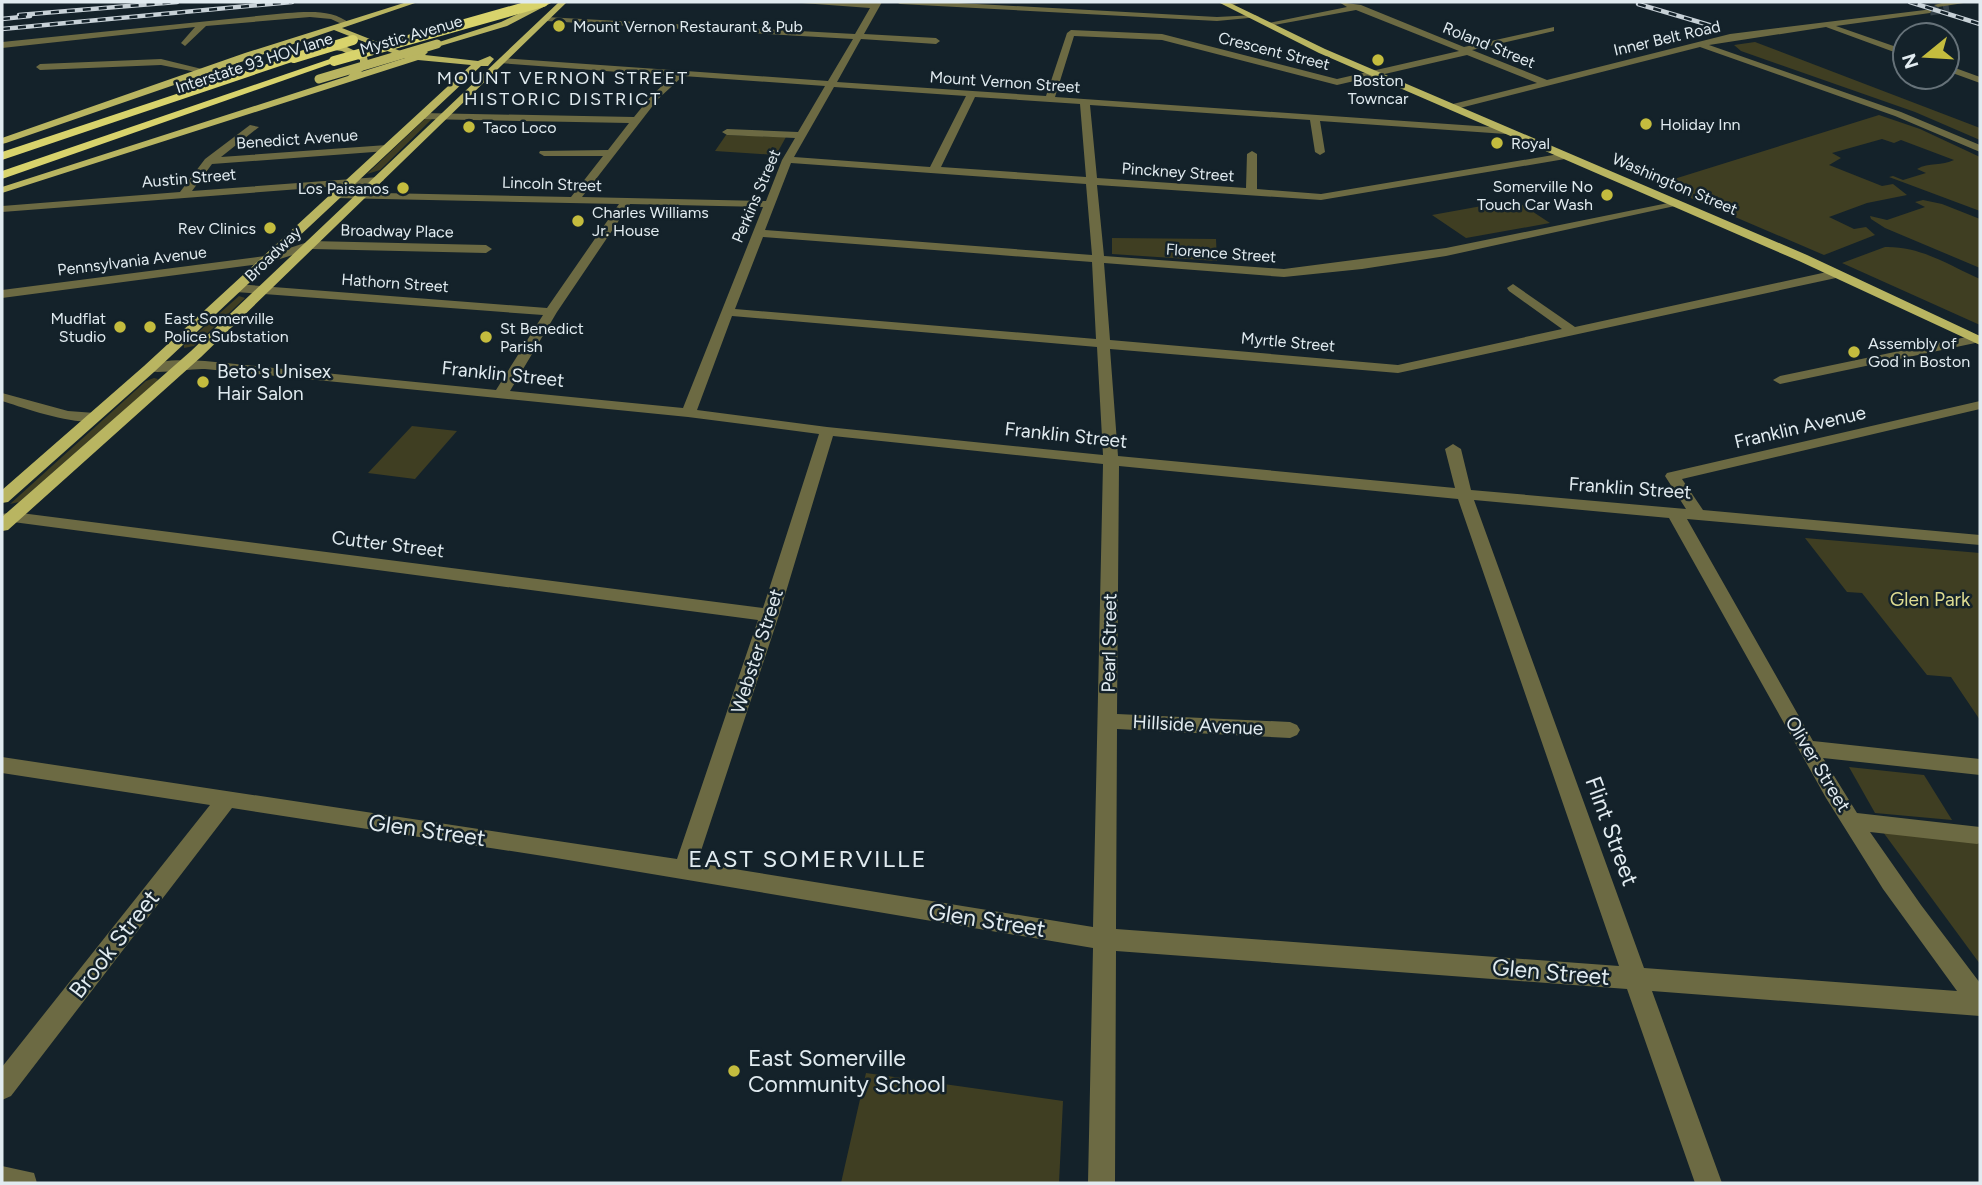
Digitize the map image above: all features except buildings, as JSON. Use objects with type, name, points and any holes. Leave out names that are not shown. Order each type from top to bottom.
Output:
[{"type":"highway","name":"Interstate 93 HOV lane","points":[[2,168],[329,58],[521,2]]},
{"type":"highway","points":[[2,177],[329,58],[543,2]]},
{"type":"highway","points":[[2,156],[293,58],[373,34]]},
{"type":"main road","name":"Mystic Avenue","points":[[2,141],[248,55],[414,2]]},
{"type":"main road","name":"Mystic Avenue","points":[[2,189],[175,125],[504,24],[549,2]]},
{"type":"main road","name":"Broadway","points":[[5,521],[186,364],[445,116],[498,61],[563,2]]},
{"type":"main road","name":"Washington Street","points":[[1225,3],[1354,65],[1678,204],[1978,340]]},
{"type":"main road","points":[[346,24],[424,52],[498,61]]},
{"type":"main road","points":[[334,28],[387,50],[415,58],[478,64],[498,61]]},
{"type":"main road","points":[[248,55],[285,47],[322,46],[344,49],[365,58],[363,68],[336,83]]},
{"type":"main road","points":[[2,189],[415,58],[424,52]]},
{"type":"main road","name":"Broadway","points":[[2,498],[149,369],[478,64]]},
{"type":"street","points":[[792,2],[877,4]]},
{"type":"street","points":[[900,2],[1217,19],[1255,17]]},
{"type":"street","points":[[1225,3],[1241,2]]},
{"type":"street","name":"Roland Street","points":[[1343,2],[1546,83]]},
{"type":"street","points":[[1938,5],[1966,2]]},
{"type":"street","points":[[1949,8],[1972,2]]},
{"type":"street","name":"Perkins Street","points":[[688,413],[787,160],[877,4]]},
{"type":"street","points":[[1268,24],[1358,7]]},
{"type":"street","name":"Inner Belt Road","points":[[1892,15],[1919,8]]},
{"type":"street","name":"Inner Belt Road","points":[[1452,107],[1699,44],[1930,11]]},
{"type":"street","points":[[2,47],[312,15],[341,19],[346,24]]},
{"type":"street","points":[[185,43],[203,25],[297,19],[334,28]]},
{"type":"street","points":[[546,19],[936,41]]},
{"type":"street","points":[[1191,29],[1217,19]]},
{"type":"street","points":[[1825,24],[1891,48]]},
{"type":"street","name":"Crescent Street","points":[[1049,101],[1071,33],[1161,37],[1337,82],[1551,29]]},
{"type":"street","points":[[1161,37],[1181,32]]},
{"type":"street","points":[[1699,44],[1888,110],[1980,149]]},
{"type":"street","name":"Mount Vernon Street","points":[[498,61],[971,96],[1506,131]]},
{"type":"street","points":[[40,66],[161,62],[206,71]]},
{"type":"street","points":[[1961,73],[1980,80]]},
{"type":"street","points":[[573,201],[636,120],[680,74]]},
{"type":"street","points":[[934,170],[971,96]]},
{"type":"street","name":"Pearl Street","points":[[1085,103],[1111,461],[1101,1183]]},
{"type":"street","points":[[422,116],[636,120]]},
{"type":"street","points":[[1315,118],[1320,152]]},
{"type":"street","points":[[184,194],[209,161],[254,127]]},
{"type":"street","points":[[727,132],[800,135]]},
{"type":"street","name":"Benedict Avenue","points":[[209,161],[387,148]]},
{"type":"street","points":[[544,153],[611,153]]},
{"type":"street","points":[[1251,192],[1252,154]]},
{"type":"street","name":"Pinckney Street","points":[[787,160],[1321,197],[1565,156]]},
{"type":"street","name":"Austin Street","points":[[2,209],[379,180]]},
{"type":"street","name":"Lincoln Street","points":[[336,195],[768,204]]},
{"type":"street","points":[[500,395],[551,312],[625,203]]},
{"type":"street","name":"Florence Street","points":[[757,233],[1284,273],[1349,267],[1446,252],[1678,204]]},
{"type":"street","name":"Broadway Place","points":[[267,260],[311,245],[486,249]]},
{"type":"street","name":"Pennsylvania Avenue","points":[[2,294],[267,260]]},
{"type":"street","name":"Myrtle Street","points":[[728,312],[1398,369],[1836,274]]},
{"type":"street","name":"Hathorn Street","points":[[236,288],[551,312]]},
{"type":"street","points":[[1513,288],[1573,331]]},
{"type":"street","points":[[1780,380],[1978,340]]},
{"type":"street","name":"Franklin Street","points":[[149,369],[186,364],[688,413],[1111,461],[1465,496],[1980,540]]},
{"type":"street","points":[[2,397],[68,415],[95,417]]},
{"type":"street","name":"Franklin Avenue","points":[[1697,514],[1673,476],[1980,405]]},
{"type":"street","name":"Webster Street","points":[[684,870],[827,430]]},
{"type":"street","name":"Flint Street","points":[[1453,449],[1465,496],[1708,1183]]},
{"type":"street","name":"Oliver Street","points":[[1675,513],[1852,821],[1891,882],[1980,1003]]},
{"type":"street","name":"Cutter Street","points":[[5,521],[769,615]]},
{"type":"street","name":"Hillside Avenue","points":[[1107,721],[1290,730]]},
{"type":"street","points":[[1808,748],[1980,767]]},
{"type":"street","name":"Glen Street","points":[[2,765],[684,870],[1103,939],[1980,1003]]},
{"type":"street","name":"Brook Street","points":[[2,1087],[226,800]]},
{"type":"street","points":[[1852,821],[1977,835]]},
{"type":"street","points":[[2,1179],[24,1183]]},
{"type":"green space","points":[[1755,42],[1980,128],[1980,140],[1915,112],[1741,51],[1734,45]]},
{"type":"green space","points":[[1879,115],[1920,129],[1980,157],[1980,211],[1889,177],[1903,180],[1926,173],[1917,169],[1922,167],[1954,160],[1901,140],[1894,143],[1882,139],[1832,153],[1841,158],[1829,165],[1882,186],[1893,184],[1907,195],[1867,203],[1829,217],[1854,229],[1866,227],[1875,235],[1824,255],[1658,184]]},
{"type":"green space","points":[[433,118],[380,170],[367,174],[425,119]]},
{"type":"green space","points":[[726,135],[786,137],[776,155],[715,151]]},
{"type":"green space","points":[[1515,200],[1550,223],[1466,238],[1432,215]]},
{"type":"green space","points":[[1923,200],[1942,204],[1980,219],[1980,268],[1885,228],[1870,216],[1887,220],[1925,207],[1915,202]]},
{"type":"green space","points":[[1112,238],[1216,239],[1217,261],[1112,254]]},
{"type":"green space","points":[[1885,247],[1922,253],[1980,279],[1980,325],[1842,263]]},
{"type":"green space","points":[[239,296],[245,298],[194,346],[184,348],[184,345]]},
{"type":"green space","points":[[158,379],[156,382],[19,502],[10,504],[146,381]]},
{"type":"green space","points":[[412,426],[457,431],[415,479],[368,473]]},
{"type":"green space","name":"Glen Park","points":[[1805,538],[1980,553],[1980,720],[1951,677],[1927,675],[1862,593],[1847,592]]},
{"type":"green space","points":[[1849,767],[1924,775],[1952,820],[1875,813]]},
{"type":"green space","points":[[1883,832],[1980,841],[1980,964]]},
{"type":"green space","points":[[866,1073],[1063,1101],[1059,1183],[841,1183]]},
{"type":"tunnel","points":[[1930,11],[1949,8]]},
{"type":"railway","points":[[19,15],[177,2]]},
{"type":"railway","points":[[2,29],[292,2]]},
{"type":"railway","points":[[1910,2],[1980,24]]},
{"type":"railway","points":[[1638,4],[1716,27]]},
{"type":"railway","points":[[2,19],[30,16]]},
{"type":"place","name":"Mount Vernon Restaurant & Pub","points":[[559,26]]},
{"type":"place","name":"Boston Towncar","points":[[1378,60]]},
{"type":"place","name":"Holiday Inn","points":[[1646,124]]},
{"type":"place","name":"Taco Loco","points":[[469,127]]},
{"type":"place","name":"Royal","points":[[1497,143]]},
{"type":"place","name":"Los Paisanos","points":[[403,188]]},
{"type":"place","name":"Somerville No Touch Car Wash","points":[[1607,195]]},
{"type":"place","name":"Charles Williams Jr. House","points":[[578,221]]},
{"type":"place","name":"Rev Clinics","points":[[270,228]]},
{"type":"place","name":"Mudflat Studio","points":[[120,327]]},
{"type":"place","name":"East Somerville Police Substation","points":[[150,327]]},
{"type":"place","name":"St Benedict Parish","points":[[486,337]]},
{"type":"place","name":"Assembly of God in Boston","points":[[1854,352]]},
{"type":"place","name":"Beto's Unisex Hair Salon","points":[[203,382]]},
{"type":"place","name":"East Somerville Community School","points":[[734,1071]]},
{"type":"district","name":"MOUNT VERNON STREET HISTORIC DISTRICT","points":[[563,88]]},
{"type":"district","name":"EAST SOMERVILLE","points":[[808,858]]}]
